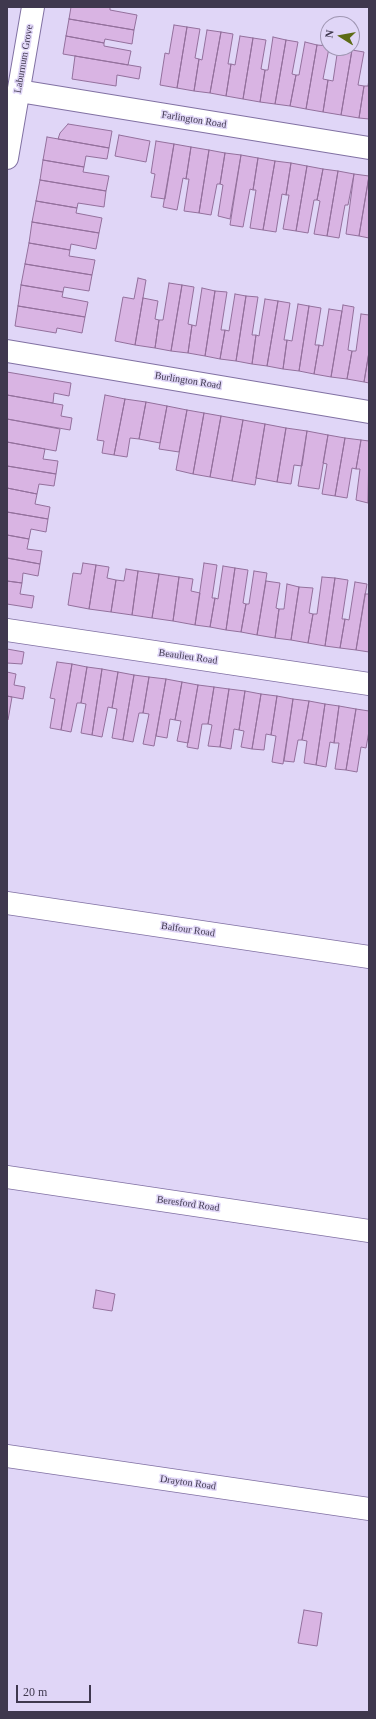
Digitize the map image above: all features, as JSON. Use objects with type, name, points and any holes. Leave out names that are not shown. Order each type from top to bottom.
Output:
[{"type":"street","name":"Laburnum Grove","points":[[7,158],[33,7]]},
{"type":"street","name":"Farlington Road","points":[[19,91],[369,148]]},
{"type":"street","name":"Burlington Road","points":[[7,351],[369,412]]},
{"type":"street","name":"Beaulieu Road","points":[[7,630],[369,684]]},
{"type":"street","name":"Balfour Road","points":[[7,903],[369,957]]},
{"type":"street","name":"Beresford Road","points":[[7,1177],[369,1231]]},
{"type":"street","name":"Drayton Road","points":[[7,1456],[369,1509]]},
{"type":"building","points":[[71,7],[110,7],[110,10],[137,15],[134,30],[69,19]]},
{"type":"building","points":[[69,19],[134,30],[132,44],[105,39],[104,43],[66,36]]},
{"type":"building","points":[[174,25],[187,27],[177,88],[160,85],[165,53],[169,54]]},
{"type":"building","points":[[187,27],[200,29],[195,58],[199,59],[194,91],[177,88]]},
{"type":"building","points":[[207,30],[221,32],[210,93],[194,91],[199,59],[202,60]]},
{"type":"building","points":[[221,32],[233,34],[228,64],[231,64],[226,96],[210,93]]},
{"type":"building","points":[[66,36],[104,43],[104,46],[131,51],[128,65],[63,54]]},
{"type":"building","points":[[240,36],[253,38],[243,99],[226,96],[231,64],[235,65]]},
{"type":"building","points":[[273,37],[286,40],[275,104],[260,102],[265,70],[268,70]]},
{"type":"building","points":[[253,38],[266,40],[261,69],[265,70],[260,102],[243,99]]},
{"type":"building","points":[[286,40],[298,42],[292,74],[296,75],[290,106],[275,104]]},
{"type":"building","points":[[305,42],[317,45],[306,109],[290,106],[296,75],[299,75]]},
{"type":"building","points":[[317,45],[320,45],[320,56],[327,56],[323,79],[328,80],[323,112],[306,109]]},
{"type":"building","points":[[360,51],[364,52],[358,85],[364,86],[359,118],[341,115],[351,56],[360,56]]},
{"type":"building","points":[[75,56],[141,67],[139,79],[117,75],[116,86],[72,79]]},
{"type":"building","points":[[337,56],[351,56],[341,115],[323,112],[328,80],[333,81]]},
{"type":"building","points":[[369,79],[369,119],[359,118],[364,86],[368,86]]},
{"type":"building","points":[[68,124],[112,131],[109,148],[58,139],[60,133]]},
{"type":"building","points":[[119,135],[150,141],[146,162],[115,156]]},
{"type":"building","points":[[47,137],[109,148],[107,159],[86,156],[84,167],[43,160]]},
{"type":"building","points":[[156,141],[174,144],[165,199],[151,197],[155,174],[151,173]]},
{"type":"building","points":[[174,144],[191,147],[186,179],[183,178],[177,210],[163,207]]},
{"type":"building","points":[[191,147],[209,150],[199,213],[184,211],[189,179],[186,179]]},
{"type":"building","points":[[209,150],[225,153],[220,184],[217,184],[211,215],[199,213]]},
{"type":"building","points":[[225,153],[241,155],[230,219],[218,216],[223,185],[220,184]]},
{"type":"building","points":[[241,155],[258,158],[253,190],[250,189],[243,227],[230,225]]},
{"type":"building","points":[[258,158],[275,161],[263,230],[250,228],[256,190],[253,190]]},
{"type":"building","points":[[43,160],[84,167],[83,172],[109,176],[106,191],[40,180]]},
{"type":"building","points":[[275,161],[291,163],[286,195],[282,194],[276,232],[263,230]]},
{"type":"building","points":[[291,163],[307,166],[296,231],[283,229],[289,195],[286,195]]},
{"type":"building","points":[[307,166],[323,169],[317,200],[314,200],[308,233],[296,231]]},
{"type":"building","points":[[323,169],[338,171],[327,236],[314,234],[320,201],[317,200]]},
{"type":"building","points":[[338,171],[354,174],[348,205],[345,205],[339,238],[327,236]]},
{"type":"building","points":[[354,174],[369,176],[359,236],[346,234]]},
{"type":"building","points":[[369,176],[369,238],[359,236]]},
{"type":"building","points":[[40,180],[106,191],[104,207],[78,203],[77,208],[36,201]]},
{"type":"building","points":[[36,201],[77,208],[76,213],[102,218],[99,233],[32,222]]},
{"type":"building","points":[[32,222],[99,233],[96,249],[71,244],[70,250],[29,243]]},
{"type":"building","points":[[29,243],[70,250],[69,256],[95,260],[92,275],[25,264]]},
{"type":"building","points":[[25,264],[92,275],[89,291],[64,287],[63,292],[21,285]]},
{"type":"building","points":[[138,278],[146,280],[135,345],[115,341],[123,297],[134,299]]},
{"type":"building","points":[[169,283],[182,285],[171,351],[155,348],[159,320],[163,320]]},
{"type":"building","points":[[21,285],[63,292],[62,297],[88,302],[85,317],[18,306]]},
{"type":"building","points":[[182,285],[194,287],[188,324],[192,325],[188,353],[171,351]]},
{"type":"building","points":[[202,288],[215,291],[205,356],[188,353],[192,325],[196,326]]},
{"type":"building","points":[[215,291],[227,292],[221,330],[225,330],[220,359],[205,356]]},
{"type":"building","points":[[235,294],[246,296],[236,361],[220,359],[225,330],[229,331]]},
{"type":"building","points":[[246,296],[258,297],[252,335],[256,335],[252,364],[236,361]]},
{"type":"building","points":[[143,298],[158,301],[155,319],[159,320],[155,348],[135,345]]},
{"type":"building","points":[[265,299],[278,301],[267,366],[252,364],[256,335],[259,336]]},
{"type":"building","points":[[278,301],[290,303],[284,340],[287,340],[283,369],[267,366]]},
{"type":"building","points":[[298,304],[309,306],[299,371],[283,369],[287,340],[292,341]]},
{"type":"building","points":[[343,305],[354,307],[348,350],[352,351],[347,379],[331,377]]},
{"type":"building","points":[[18,306],[85,317],[82,333],[57,328],[56,333],[15,326]]},
{"type":"building","points":[[309,306],[321,308],[315,345],[319,345],[314,374],[299,371]]},
{"type":"building","points":[[329,309],[342,311],[331,377],[314,374],[319,345],[323,346]]},
{"type":"building","points":[[361,314],[369,315],[369,352],[364,382],[347,379],[352,351],[356,351]]},
{"type":"building","points":[[369,352],[369,383],[364,382]]},
{"type":"building","points":[[7,372],[71,383],[69,396],[54,393],[53,403],[7,395]]},
{"type":"building","points":[[7,395],[63,405],[61,416],[72,418],[70,430],[7,419]]},
{"type":"building","points":[[105,395],[125,399],[114,455],[102,453],[104,441],[97,440]]},
{"type":"building","points":[[125,399],[146,402],[139,439],[130,438],[127,457],[114,455]]},
{"type":"building","points":[[146,402],[167,406],[160,443],[139,439]]},
{"type":"building","points":[[167,406],[187,410],[179,452],[159,449]]},
{"type":"building","points":[[187,410],[204,413],[193,474],[176,470]]},
{"type":"building","points":[[204,413],[221,416],[210,477],[193,474]]},
{"type":"building","points":[[221,416],[243,420],[232,481],[210,477]]},
{"type":"building","points":[[7,419],[60,429],[56,451],[7,442]]},
{"type":"building","points":[[243,420],[265,424],[255,485],[232,481]]},
{"type":"building","points":[[265,424],[286,428],[277,482],[256,478]]},
{"type":"building","points":[[286,428],[307,431],[302,466],[294,465],[291,484],[277,482]]},
{"type":"building","points":[[307,431],[328,435],[319,489],[298,486]]},
{"type":"building","points":[[328,435],[345,438],[335,496],[322,494],[327,464],[323,463]]},
{"type":"building","points":[[345,438],[361,440],[356,469],[352,468],[347,498],[335,496]]},
{"type":"building","points":[[361,440],[369,441],[368,503],[356,500],[360,469],[356,469]]},
{"type":"building","points":[[7,442],[45,449],[43,459],[58,461],[56,474],[7,466]]},
{"type":"building","points":[[7,466],[56,474],[54,486],[39,484],[37,494],[7,488]]},
{"type":"building","points":[[7,488],[37,494],[35,504],[50,507],[48,519],[7,512]]},
{"type":"building","points":[[7,512],[48,519],[46,532],[31,529],[29,539],[7,535]]},
{"type":"building","points":[[7,535],[29,539],[27,549],[42,551],[40,564],[7,558]]},
{"type":"building","points":[[7,558],[40,564],[38,576],[23,573],[22,583],[7,581]]},
{"type":"building","points":[[83,563],[96,565],[89,609],[68,605],[73,573],[81,574]]},
{"type":"building","points":[[204,563],[217,565],[212,598],[215,598],[210,627],[195,625]]},
{"type":"building","points":[[96,565],[109,567],[107,578],[116,580],[111,612],[89,609]]},
{"type":"building","points":[[223,566],[235,568],[226,630],[210,627],[215,598],[218,599]]},
{"type":"building","points":[[235,568],[248,570],[243,603],[246,604],[241,632],[226,630]]},
{"type":"building","points":[[126,569],[138,571],[132,615],[111,612],[116,580],[124,581]]},
{"type":"building","points":[[138,571],[159,574],[152,618],[132,615]]},
{"type":"building","points":[[254,571],[267,573],[257,635],[241,632],[246,604],[249,604]]},
{"type":"building","points":[[159,574],[179,577],[173,621],[152,618]]},
{"type":"building","points":[[179,577],[193,579],[191,591],[200,593],[195,625],[173,621]]},
{"type":"building","points":[[322,577],[335,578],[325,646],[308,643],[313,614],[317,614]]},
{"type":"building","points":[[335,578],[348,580],[342,619],[345,619],[340,648],[325,646]]},
{"type":"building","points":[[7,581],[22,583],[20,594],[34,596],[32,608],[7,604]]},
{"type":"building","points":[[266,581],[280,583],[276,608],[279,609],[275,638],[257,635]]},
{"type":"building","points":[[355,582],[367,584],[356,650],[340,648],[345,619],[349,620]]},
{"type":"building","points":[[287,584],[299,587],[291,640],[275,638],[279,609],[284,609]]},
{"type":"building","points":[[299,587],[313,588],[309,613],[313,614],[308,643],[291,640]]},
{"type":"building","points":[[365,594],[369,594],[369,652],[356,650]]},
{"type":"building","points":[[7,649],[24,652],[22,664],[7,663]]},
{"type":"building","points":[[57,662],[72,664],[61,730],[50,728],[55,699],[50,698]]},
{"type":"building","points":[[72,664],[87,667],[81,703],[77,703],[71,732],[61,730]]},
{"type":"building","points":[[87,667],[102,669],[92,735],[81,733],[86,704],[81,703]]},
{"type":"building","points":[[102,669],[118,672],[112,708],[108,707],[102,737],[92,735]]},
{"type":"building","points":[[7,672],[16,674],[14,685],[25,687],[23,699],[7,696]]},
{"type":"building","points":[[118,672],[134,675],[123,740],[112,738],[117,709],[112,708]]},
{"type":"building","points":[[134,675],[149,677],[143,713],[139,713],[133,742],[123,740]]},
{"type":"building","points":[[149,677],[166,679],[154,746],[143,744],[149,714],[143,713]]},
{"type":"building","points":[[166,679],[182,682],[175,720],[170,719],[167,738],[156,736]]},
{"type":"building","points":[[182,682],[198,685],[188,743],[177,741],[181,721],[175,720]]},
{"type":"building","points":[[198,685],[214,687],[208,724],[202,724],[198,749],[187,747]]},
{"type":"building","points":[[214,687],[229,689],[220,747],[208,746],[212,725],[208,724]]},
{"type":"building","points":[[229,689],[245,691],[239,730],[234,729],[231,749],[220,747]]},
{"type":"building","points":[[245,691],[261,694],[252,749],[241,747],[244,731],[239,730]]},
{"type":"building","points":[[261,694],[277,696],[271,735],[266,734],[264,750],[252,749]]},
{"type":"building","points":[[7,696],[12,697],[8,720],[7,719]]},
{"type":"building","points":[[277,696],[293,699],[283,764],[272,762],[276,736],[271,735]]},
{"type":"building","points":[[293,699],[309,701],[302,740],[298,740],[294,762],[284,761]]},
{"type":"building","points":[[309,701],[325,704],[316,765],[304,763],[307,741],[302,740]]},
{"type":"building","points":[[325,704],[339,706],[334,743],[330,742],[326,767],[316,765]]},
{"type":"building","points":[[339,706],[356,709],[346,770],[335,769],[339,743],[334,743]]},
{"type":"building","points":[[356,709],[369,711],[369,731],[366,748],[361,747],[357,772],[346,770]]},
{"type":"building","points":[[96,1290],[115,1294],[112,1311],[93,1308]]},
{"type":"building","points":[[304,1610],[322,1613],[317,1646],[298,1643]]}]
